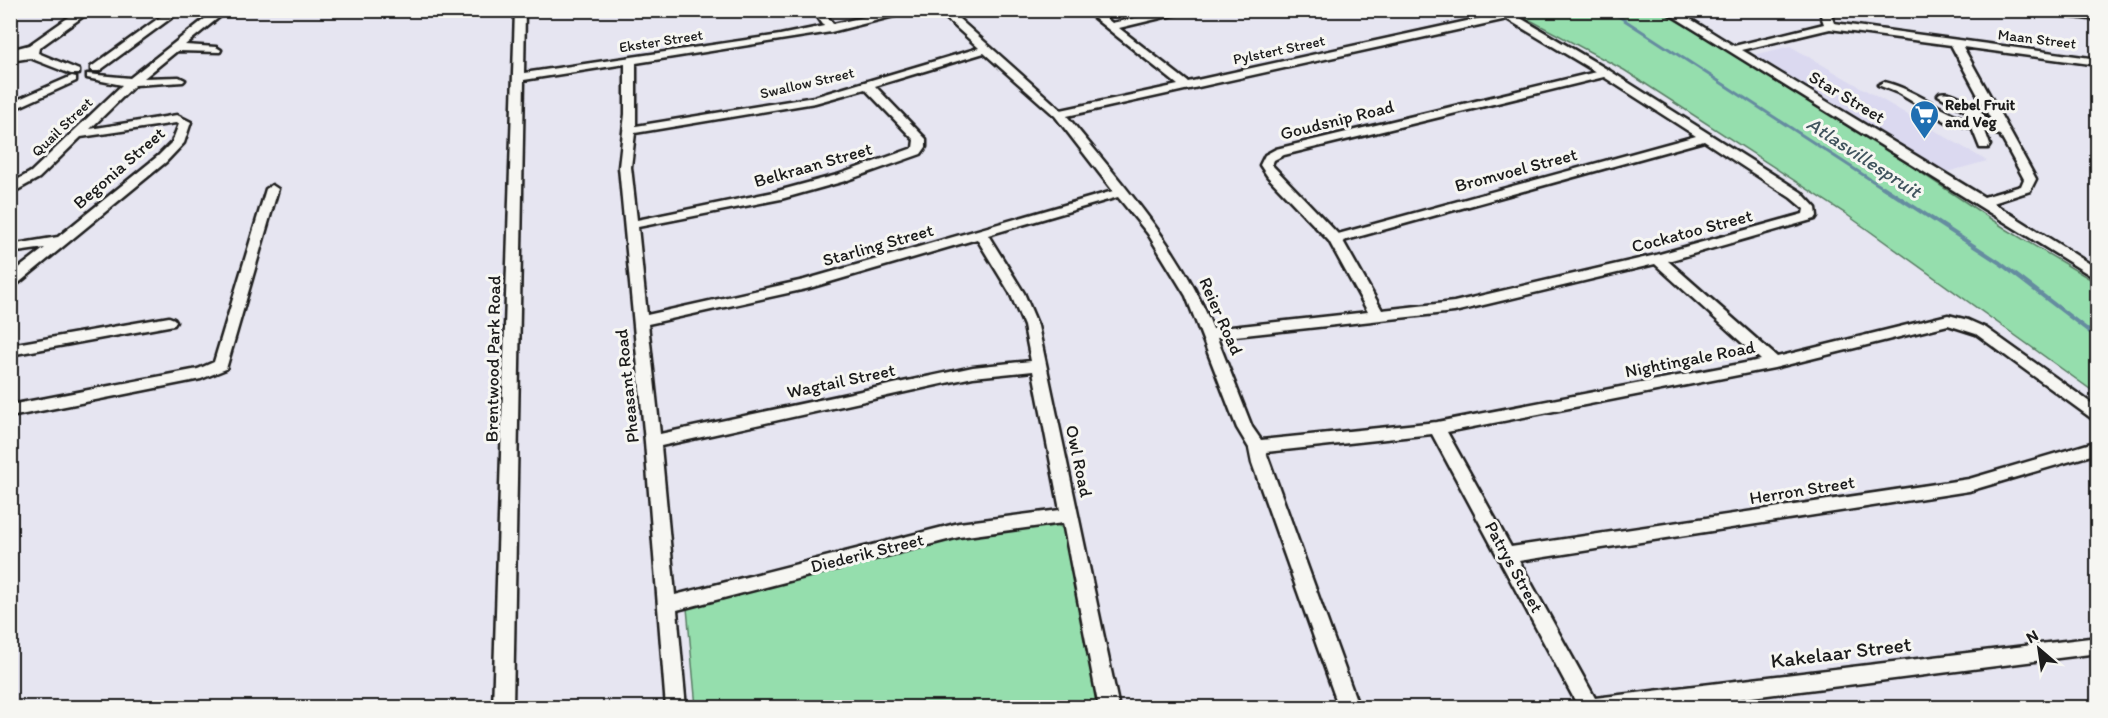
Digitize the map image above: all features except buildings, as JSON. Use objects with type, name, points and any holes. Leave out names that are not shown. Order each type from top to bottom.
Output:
[{"type":"street","points":[[11,55],[32,51],[87,10]]},
{"type":"street","points":[[93,73],[177,10]]},
{"type":"street","name":"Quail Street","points":[[10,190],[30,179],[132,82],[223,10]]},
{"type":"street","name":"Brentwood Park Road","points":[[503,708],[520,10]]},
{"type":"street","points":[[818,10],[831,29]]},
{"type":"street","name":"Ekster Street","points":[[519,77],[831,29],[914,10]]},
{"type":"street","name":"Reier Road","points":[[942,10],[1059,114],[1122,192],[1173,261],[1193,296],[1210,334],[1245,428],[1257,447],[1260,463],[1349,708]]},
{"type":"street","points":[[1089,10],[1185,86]]},
{"type":"street","points":[[1109,27],[1189,10]]},
{"type":"street","name":"Star Street","points":[[1668,10],[1983,201],[2097,276]]},
{"type":"street","points":[[1824,10],[1830,26]]},
{"type":"street","points":[[2041,10],[2097,17]]},
{"type":"street","name":"Cockatoo Street","points":[[1210,334],[1454,307],[1658,259],[1791,223],[1807,218],[1811,213],[1810,208],[1802,200],[1706,137],[1606,73],[1502,13]]},
{"type":"street","name":"Pylstert Street","points":[[1059,114],[1502,13]]},
{"type":"street","name":"Maan Street","points":[[1733,50],[1830,26],[2096,63]]},
{"type":"street","points":[[1955,44],[2030,179],[2029,186],[1983,201]]},
{"type":"street","points":[[176,48],[216,50]]},
{"type":"street","name":"Swallow Street","points":[[630,130],[785,106],[868,85],[987,49]]},
{"type":"street","points":[[32,51],[73,75]]},
{"type":"street","name":"Pheasant Road","points":[[630,61],[632,88],[625,167],[653,442],[676,708]]},
{"type":"street","points":[[10,108],[87,68],[93,73],[132,82],[179,80]]},
{"type":"street","name":"Goudsnip Road","points":[[1378,316],[1335,239],[1272,174],[1266,165],[1271,156],[1306,145],[1606,73]]},
{"type":"street","name":"Belkraan Street","points":[[630,225],[776,195],[841,178],[916,151],[920,147],[920,139],[868,85]]},
{"type":"street","points":[[1884,85],[1902,91],[1952,120],[2003,132]]},
{"type":"street","points":[[1944,95],[1979,115],[1984,145]]},
{"type":"street","name":"Begonia Street","points":[[10,283],[174,147],[185,122],[177,119],[78,134]]},
{"type":"street","name":"Bromvoel Street","points":[[1335,239],[1706,137]]},
{"type":"street","points":[[10,411],[201,374],[221,365],[272,189]]},
{"type":"street","name":"Starling Street","points":[[640,321],[769,294],[1122,192]]},
{"type":"street","name":"Owl Road","points":[[981,234],[1017,293],[1031,326],[1109,708]]},
{"type":"street","points":[[10,249],[61,241]]},
{"type":"street","points":[[1658,259],[1774,363]]},
{"type":"street","name":"Nightingale Road","points":[[1257,447],[1437,428],[1774,363],[1938,321],[1953,321],[1968,325],[1985,334],[2097,417]]},
{"type":"street","points":[[10,350],[169,322]]},
{"type":"street","name":"Wagtail Street","points":[[653,442],[974,372],[1039,366]]},
{"type":"street","name":"Patrys Street","points":[[1437,428],[1590,708]]},
{"type":"street","name":"Herron Street","points":[[1508,555],[1970,485],[2097,447]]},
{"type":"street","name":"Diederik Street","points":[[666,605],[959,530],[1070,516]]},
{"type":"street","name":"Kakelaar Street","points":[[1590,708],[2097,645]]},
{"type":"shaded area","points":[[1790,46],[1987,161],[1947,172],[1754,55]]},
{"type":"green space","points":[[1513,11],[1660,11],[1813,101],[2006,229],[2097,283],[2097,394],[1843,212],[1624,70]]},
{"type":"green space","points":[[1053,523],[1067,534],[1100,707],[696,707],[687,608],[701,602],[964,534]]},
{"type":"waterway","name":"Atlasvillespruit","points":[[1609,10],[1885,189]]},
{"type":"waterway","name":"Atlasvillespruit","points":[[1883,187],[2000,263],[2098,338]]},
{"type":"place","name":"Rebel Fruit and Veg","points":[[1924,140]]}]
